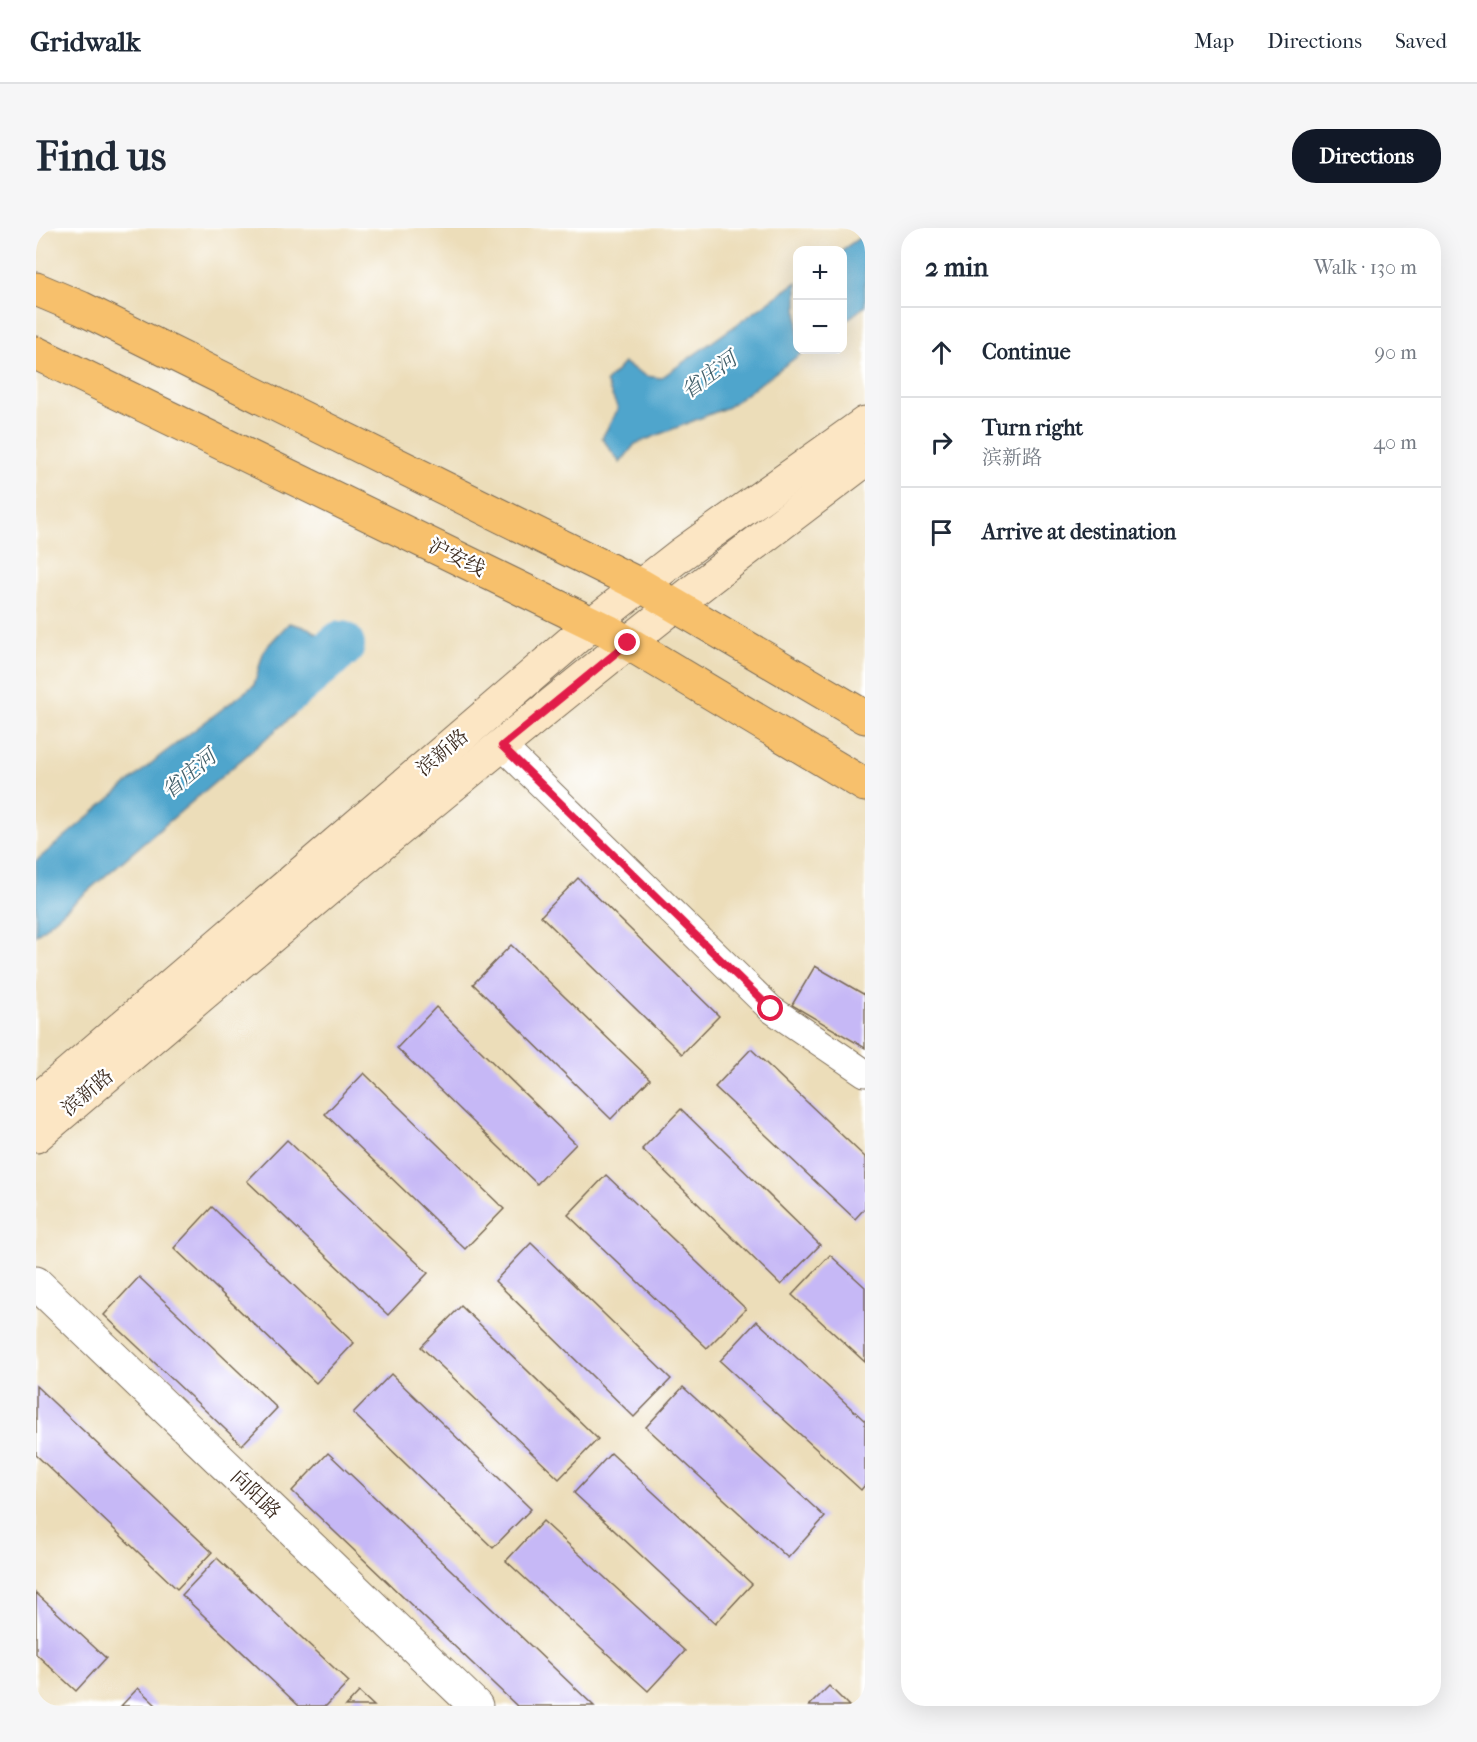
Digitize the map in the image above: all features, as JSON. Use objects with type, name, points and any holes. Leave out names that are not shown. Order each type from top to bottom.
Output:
[{"type":"highway","points":[[36,289],[81,308],[640,585],[865,717]]},
{"type":"highway","name":"沪安线","points":[[36,353],[593,623],[865,784]]},
{"type":"main road","name":"滨新路","points":[[36,1101],[593,623],[640,585],[865,423]]},
{"type":"main road","name":"滨新路","points":[[36,1136],[297,913],[628,643],[865,460]]},
{"type":"street","points":[[502,746],[771,1009],[865,1073]]},
{"type":"street","name":"向阳路","points":[[36,1283],[476,1706]]},
{"type":"water","points":[[865,234],[865,306],[847,320],[847,300],[847,247]]},
{"type":"water","points":[[793,285],[793,354],[801,354],[728,407],[635,444],[620,463],[602,438],[618,409],[606,382],[624,363],[646,376],[661,378]]},
{"type":"water","points":[[289,623],[308,628],[333,645],[337,678],[36,935],[36,861],[160,756],[254,685],[264,650]]},
{"type":"building","points":[[578,878],[719,1016],[682,1054],[541,916]]},
{"type":"building","points":[[511,945],[650,1079],[611,1119],[473,984]]},
{"type":"building","points":[[815,966],[865,995],[865,1048],[792,1005]]},
{"type":"building","points":[[436,1007],[576,1144],[537,1184],[397,1048]]},
{"type":"building","points":[[751,1049],[865,1157],[865,1208],[855,1219],[715,1087]]},
{"type":"building","points":[[364,1073],[504,1209],[465,1249],[325,1114]]},
{"type":"building","points":[[681,1109],[820,1245],[781,1285],[642,1149]]},
{"type":"building","points":[[287,1140],[428,1273],[388,1315],[247,1181]]},
{"type":"building","points":[[606,1175],[746,1309],[707,1348],[568,1215]]},
{"type":"building","points":[[212,1207],[354,1343],[316,1383],[174,1248]]},
{"type":"building","points":[[531,1243],[671,1379],[634,1417],[495,1281]]},
{"type":"building","points":[[830,1255],[865,1287],[865,1362],[792,1295]]},
{"type":"building","points":[[139,1277],[277,1408],[242,1445],[104,1315]]},
{"type":"building","points":[[461,1306],[598,1439],[559,1479],[421,1347]]},
{"type":"building","points":[[757,1321],[865,1421],[865,1485],[861,1490],[720,1361]]},
{"type":"building","points":[[391,1374],[531,1509],[493,1548],[353,1413]]},
{"type":"building","points":[[36,1386],[212,1552],[177,1589],[36,1455]]},
{"type":"building","points":[[683,1387],[825,1517],[788,1558],[646,1427]]},
{"type":"building","points":[[328,1453],[594,1706],[517,1706],[292,1491]]},
{"type":"building","points":[[611,1453],[752,1584],[715,1624],[574,1493]]},
{"type":"building","points":[[543,1521],[685,1651],[648,1691],[506,1561]]},
{"type":"building","points":[[217,1558],[349,1682],[326,1706],[299,1706],[182,1595]]},
{"type":"building","points":[[36,1593],[106,1658],[76,1691],[36,1654]]},
{"type":"building","points":[[829,1686],[849,1706],[809,1706]]},
{"type":"building","points":[[138,1688],[157,1706],[121,1706]]},
{"type":"building","points":[[359,1692],[374,1706],[346,1706]]},
{"type":"waterway","name":"省庄河","points":[[284,693],[341,645]]},
{"type":"route","points":[[628,643],[502,746],[771,1009]]}]
